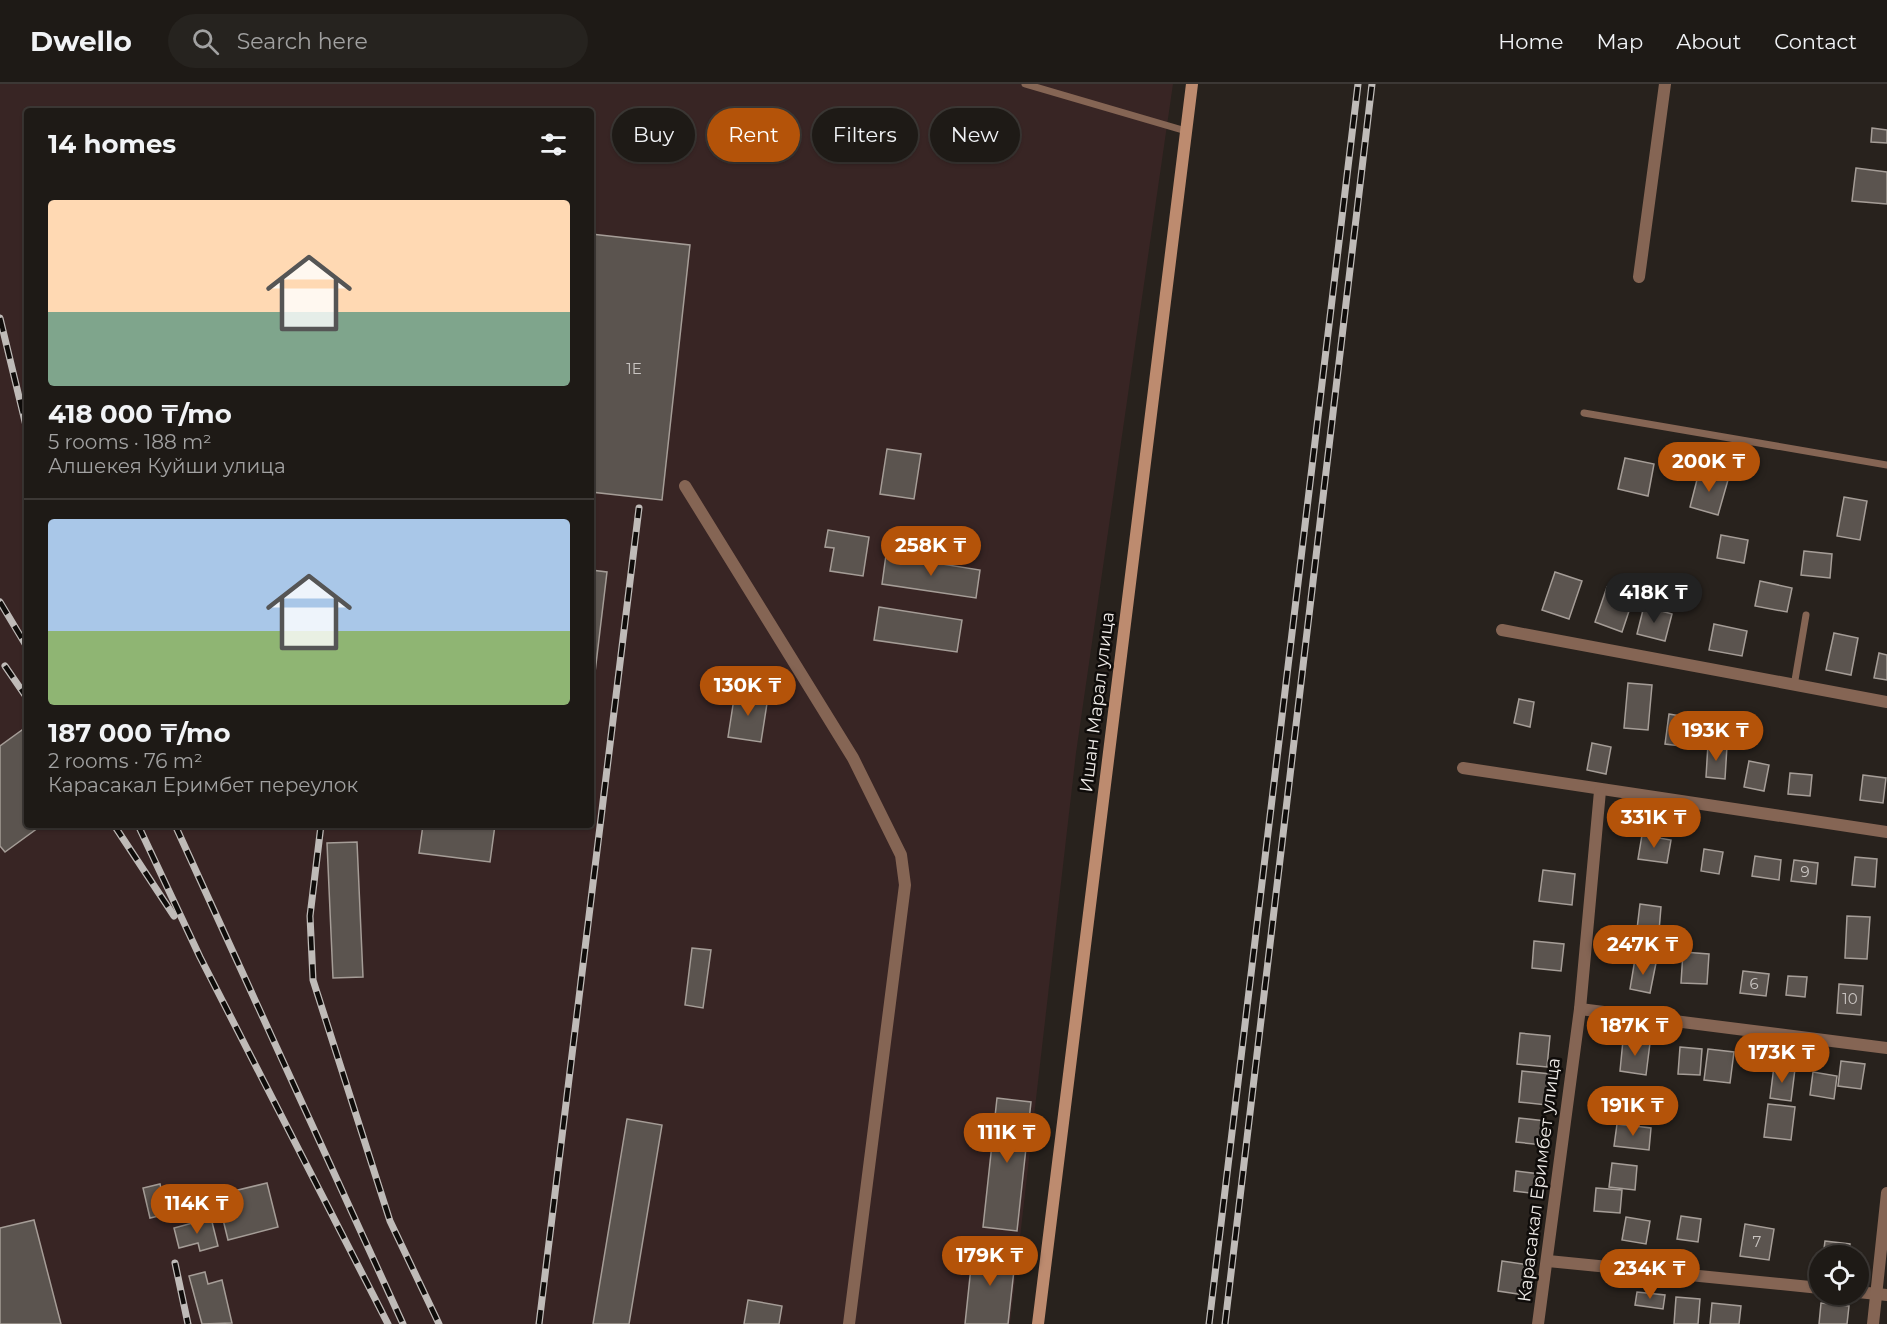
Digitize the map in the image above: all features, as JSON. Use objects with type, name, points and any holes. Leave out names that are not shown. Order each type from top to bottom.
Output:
[{"type":"main road","name":"Ишан Марал улица","points":[[1038,1324],[1191,84]]},
{"type":"street","points":[[1639,277],[1665,84]]},
{"type":"street","points":[[685,486],[853,758],[902,855],[905,885],[849,1324]]},
{"type":"street","points":[[1502,630],[1887,702]]},
{"type":"street","points":[[1463,768],[1600,791],[1887,832]]},
{"type":"street","name":"Карасакал Еримбет улица","points":[[1538,1324],[1580,1009],[1600,791]]},
{"type":"street","points":[[1580,1009],[1887,1048]]},
{"type":"street","points":[[1873,1324],[1882,1294],[1887,1193]]},
{"type":"street","points":[[1548,1261],[1809,1287]]},
{"type":"lane","points":[[1025,84],[1186,131]]},
{"type":"lane","points":[[1584,413],[1887,465]]},
{"type":"lane","points":[[1794,686],[1806,615]]},
{"type":"shaded area","points":[[0,84],[1173,84],[1076,753],[1010,1324],[0,1324]]},
{"type":"building","points":[[1872,128],[1887,130],[1887,143],[1871,142]]},
{"type":"building","points":[[1856,168],[1887,172],[1887,204],[1852,201]]},
{"type":"building","points":[[594,234],[690,245],[662,500],[594,492]]},
{"type":"building","points":[[887,449],[921,454],[914,499],[880,494]]},
{"type":"building","points":[[1625,458],[1654,464],[1648,496],[1618,489]]},
{"type":"building","points":[[1699,472],[1728,480],[1718,515],[1690,507]]},
{"type":"building","points":[[1844,497],[1867,501],[1860,540],[1837,536]]},
{"type":"building","points":[[828,530],[869,537],[863,576],[830,571],[834,548],[825,547]]},
{"type":"building","points":[[1721,535],[1748,540],[1744,563],[1717,558]]},
{"type":"building","points":[[1804,551],[1832,554],[1830,578],[1801,575]]},
{"type":"building","points":[[886,555],[980,570],[976,598],[882,584]]},
{"type":"building","points":[[594,570],[607,572],[594,681]]},
{"type":"building","points":[[1555,572],[1582,581],[1569,619],[1542,610]]},
{"type":"building","points":[[1760,581],[1792,588],[1787,612],[1755,606]]},
{"type":"building","points":[[1607,587],[1634,596],[1622,632],[1595,622]]},
{"type":"building","points":[[1644,606],[1672,614],[1665,641],[1637,634]]},
{"type":"building","points":[[879,607],[962,620],[957,652],[874,640]]},
{"type":"building","points":[[1714,624],[1747,631],[1742,656],[1709,650]]},
{"type":"building","points":[[1834,633],[1858,638],[1851,675],[1826,670]]},
{"type":"building","points":[[1879,653],[1887,655],[1887,680],[1874,678]]},
{"type":"building","points":[[1628,683],[1652,685],[1648,730],[1624,728]]},
{"type":"building","points":[[735,692],[768,697],[761,742],[728,737]]},
{"type":"building","points":[[1519,699],[1534,702],[1530,727],[1514,723]]},
{"type":"building","points":[[1669,714],[1693,718],[1689,747],[1665,744]]},
{"type":"building","points":[[22,730],[24,732],[24,828],[38,828],[5,852],[0,846],[0,746]]},
{"type":"building","points":[[1592,743],[1611,747],[1606,774],[1587,770]]},
{"type":"building","points":[[1708,744],[1727,746],[1725,779],[1706,777]]},
{"type":"building","points":[[1749,761],[1769,765],[1764,791],[1744,787]]},
{"type":"building","points":[[1790,773],[1812,775],[1810,796],[1788,794]]},
{"type":"building","points":[[1863,775],[1886,778],[1883,803],[1860,800]]},
{"type":"building","points":[[423,828],[495,828],[490,862],[419,853]]},
{"type":"building","points":[[1642,835],[1671,840],[1667,863],[1638,859]]},
{"type":"building","points":[[357,842],[363,977],[333,978],[327,843]]},
{"type":"building","points":[[1704,849],[1723,852],[1719,874],[1701,871]]},
{"type":"building","points":[[1755,856],[1781,860],[1779,880],[1752,876]]},
{"type":"building","points":[[1855,857],[1877,859],[1875,887],[1852,885]]},
{"type":"building","points":[[1794,860],[1818,863],[1816,884],[1791,881]]},
{"type":"building","points":[[1543,870],[1575,874],[1572,905],[1539,901]]},
{"type":"building","points":[[1640,904],[1661,907],[1659,931],[1637,929]]},
{"type":"building","points":[[1847,916],[1870,917],[1867,959],[1845,958]]},
{"type":"building","points":[[1534,941],[1564,944],[1561,971],[1532,968]]},
{"type":"building","points":[[692,948],[711,950],[703,1008],[685,1005]]},
{"type":"building","points":[[1683,952],[1709,954],[1707,984],[1681,983]]},
{"type":"building","points":[[1635,959],[1656,963],[1650,993],[1630,989]]},
{"type":"building","points":[[1743,971],[1769,974],[1766,996],[1740,993]]},
{"type":"building","points":[[1788,976],[1807,977],[1805,997],[1786,995]]},
{"type":"building","points":[[1839,984],[1863,986],[1861,1015],[1837,1013]]},
{"type":"building","points":[[1520,1033],[1550,1036],[1547,1067],[1517,1064]]},
{"type":"building","points":[[1623,1040],[1650,1043],[1646,1075],[1620,1071]]},
{"type":"building","points":[[1751,1041],[1775,1045],[1771,1067],[1748,1063]]},
{"type":"building","points":[[1680,1047],[1702,1049],[1700,1075],[1678,1074]]},
{"type":"building","points":[[1708,1049],[1734,1052],[1730,1083],[1704,1080]]},
{"type":"building","points":[[1841,1061],[1865,1064],[1861,1089],[1838,1086]]},
{"type":"building","points":[[1774,1066],[1795,1069],[1791,1101],[1770,1098]]},
{"type":"building","points":[[1522,1071],[1551,1074],[1547,1105],[1519,1102]]},
{"type":"building","points":[[1813,1072],[1837,1076],[1834,1099],[1810,1095]]},
{"type":"building","points":[[1623,1087],[1647,1090],[1645,1108],[1620,1105]]},
{"type":"building","points":[[997,1098],[1031,1102],[1017,1231],[983,1227]]},
{"type":"building","points":[[1768,1104],[1795,1107],[1791,1140],[1764,1137]]},
{"type":"building","points":[[1519,1118],[1546,1121],[1543,1145],[1516,1142]]},
{"type":"building","points":[[627,1119],[662,1125],[629,1324],[593,1324]]},
{"type":"building","points":[[1617,1124],[1651,1128],[1649,1150],[1614,1146]]},
{"type":"building","points":[[1612,1163],[1637,1166],[1635,1190],[1609,1187]]},
{"type":"building","points":[[1516,1171],[1540,1174],[1538,1194],[1514,1191]]},
{"type":"building","points":[[267,1183],[278,1227],[228,1240],[217,1195]]},
{"type":"building","points":[[160,1184],[167,1214],[150,1218],[143,1188]]},
{"type":"building","points":[[1596,1188],[1622,1190],[1620,1213],[1594,1211]]},
{"type":"building","points":[[1681,1216],[1701,1219],[1698,1242],[1677,1239]]},
{"type":"building","points":[[1626,1217],[1650,1221],[1646,1244],[1622,1240]]},
{"type":"building","points":[[211,1218],[218,1246],[200,1251],[198,1243],[179,1248],[174,1228]]},
{"type":"building","points":[[34,1220],[61,1324],[0,1324],[0,1228]]},
{"type":"building","points":[[1745,1224],[1774,1229],[1769,1260],[1740,1256]]},
{"type":"building","points":[[1825,1241],[1850,1244],[1850,1245],[1824,1245]]},
{"type":"building","points":[[973,1248],[1016,1252],[1008,1324],[965,1324]]},
{"type":"building","points":[[1502,1261],[1529,1265],[1524,1295],[1498,1291]]},
{"type":"building","points":[[205,1272],[208,1284],[222,1280],[232,1323],[202,1324],[189,1276]]},
{"type":"building","points":[[1637,1292],[1665,1295],[1663,1309],[1635,1305]]},
{"type":"building","points":[[1676,1297],[1700,1299],[1698,1324],[1674,1324]]},
{"type":"building","points":[[748,1300],[782,1306],[779,1324],[744,1324]]},
{"type":"building","points":[[1712,1303],[1741,1306],[1739,1324],[1710,1324]]},
{"type":"building","points":[[1821,1305],[1849,1306],[1847,1324],[1819,1324]]},
{"type":"railway","points":[[1209,1324],[1358,84]]},
{"type":"railway","points":[[1225,1324],[1372,84]]},
{"type":"railway","points":[[0,318],[24,418]]},
{"type":"railway","points":[[539,1324],[639,508]]},
{"type":"railway","points":[[0,602],[24,642]]},
{"type":"railway","points":[[5,666],[24,694]]},
{"type":"railway","points":[[116,828],[174,916]]},
{"type":"railway","points":[[139,828],[200,957],[388,1324]]},
{"type":"railway","points":[[176,828],[403,1324]]},
{"type":"railway","points":[[321,828],[310,916],[313,980],[390,1221],[439,1324]]},
{"type":"railway","points":[[175,1263],[188,1324]]}]
